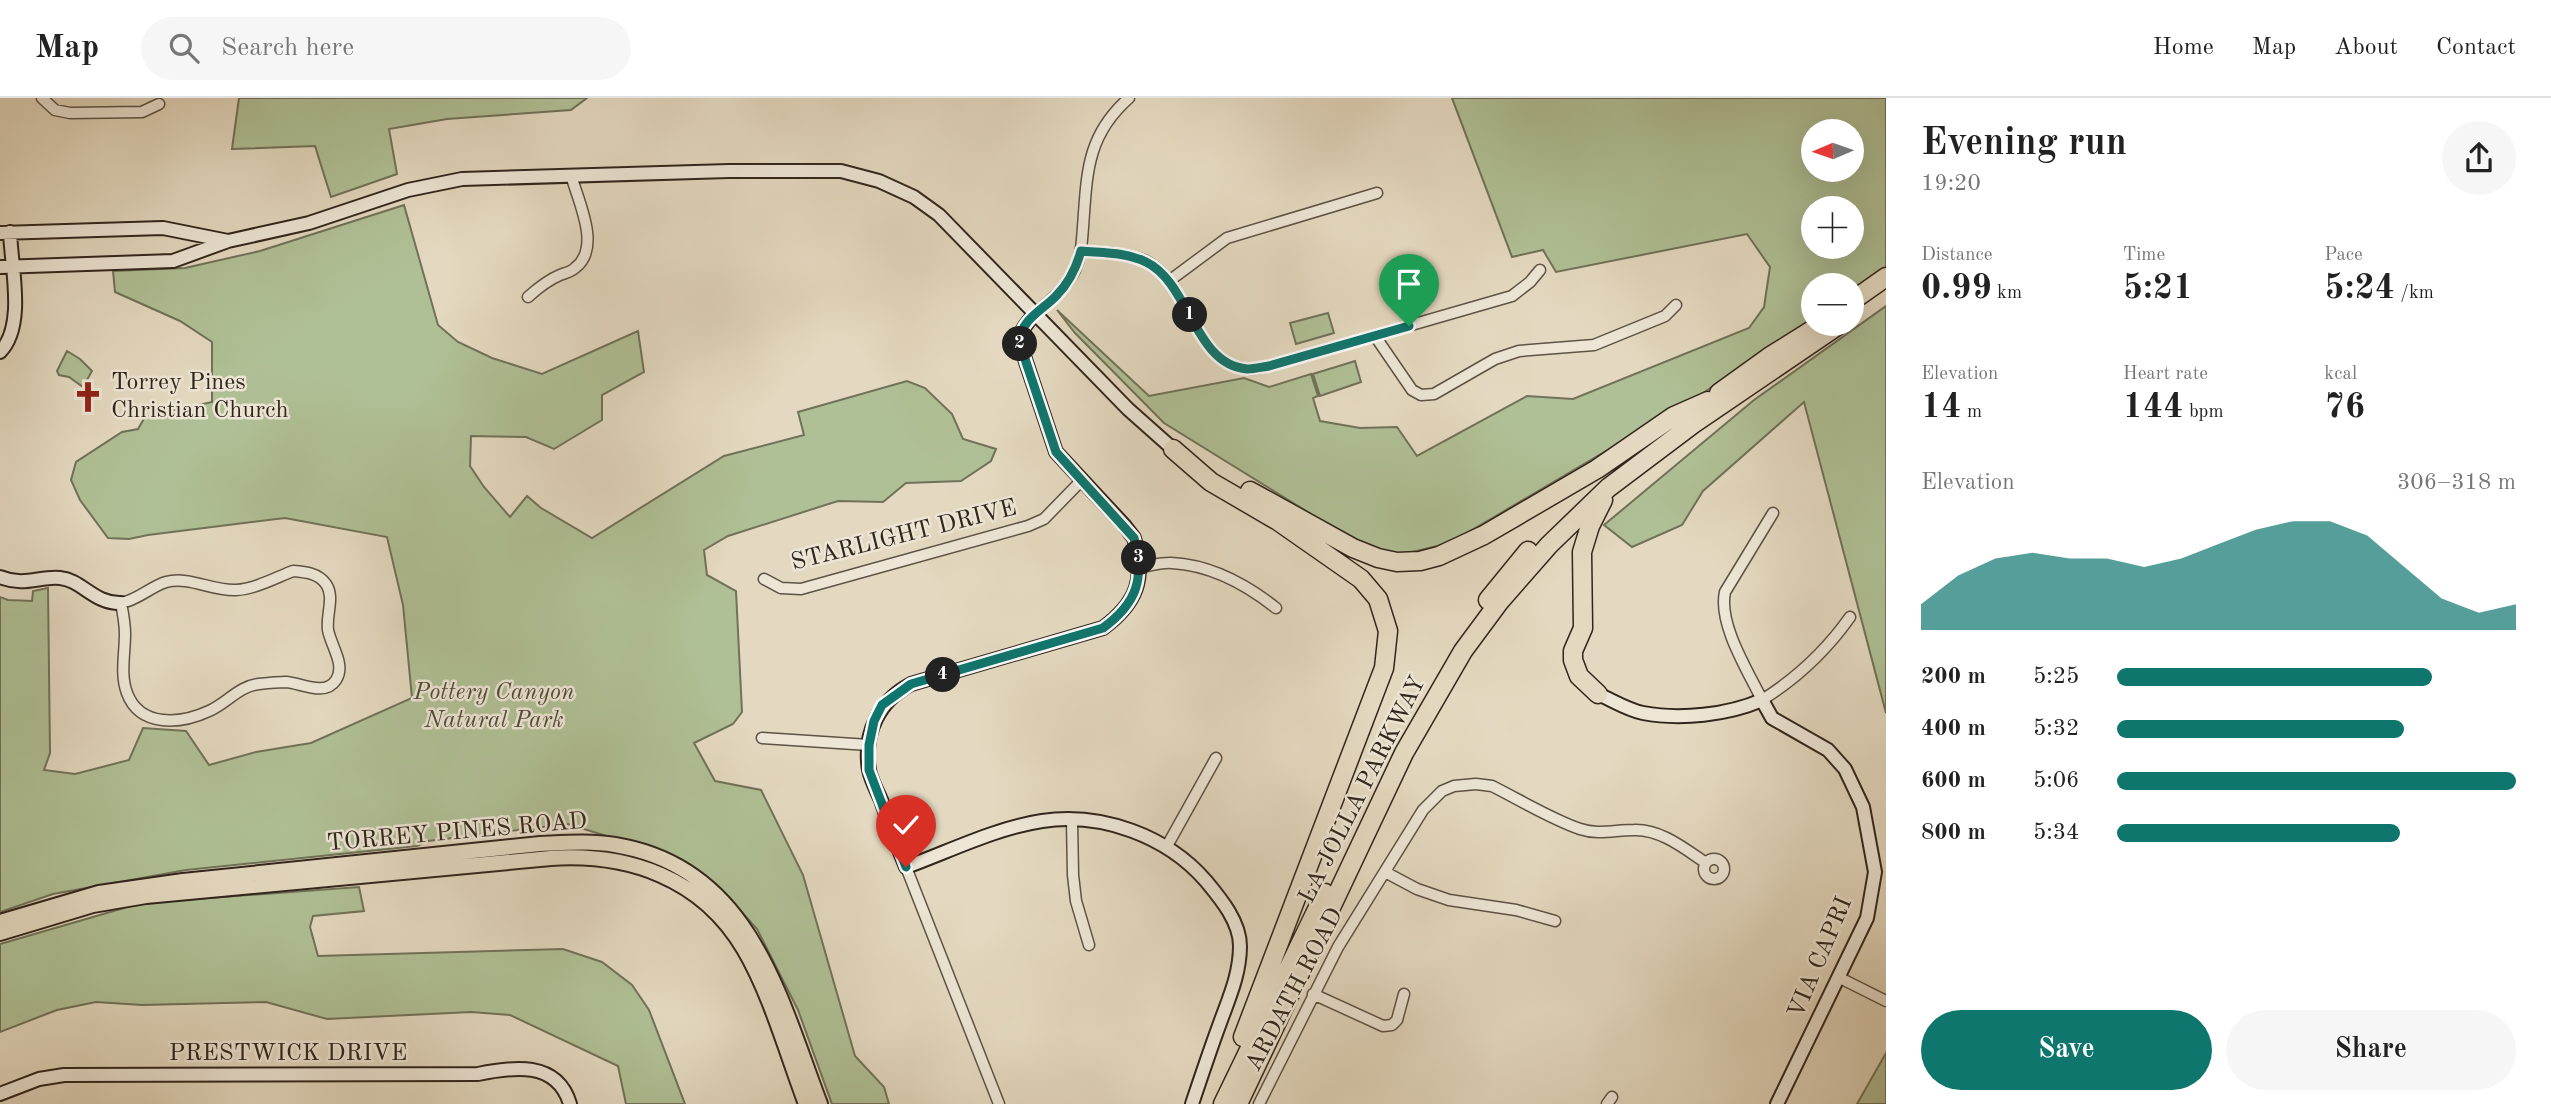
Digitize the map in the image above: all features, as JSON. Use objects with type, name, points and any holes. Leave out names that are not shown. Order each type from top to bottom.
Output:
[{"type":"highway","points":[[1864,293],[1886,277]]},
{"type":"highway","points":[[1864,308],[1886,292]]},
{"type":"highway","name":"LA JOLLA PARKWAY","points":[[1223,1104],[1401,736],[1445,660],[1504,577],[1538,540],[1607,474],[1769,357],[1803,336]]},
{"type":"highway","name":"LA JOLLA PARKWAY","points":[[1238,1104],[1423,716],[1463,651],[1500,601],[1549,545],[1608,488],[1693,425],[1823,336]]},
{"type":"highway","points":[[1173,449],[1353,548],[1397,562],[1420,561],[1439,556],[1484,535],[1597,469],[1674,416],[1708,401]]},
{"type":"highway","points":[[1173,449],[1211,482],[1278,521],[1361,579],[1378,599],[1388,631],[1384,668],[1216,1104]]},
{"type":"highway","points":[[1598,694],[1579,676],[1573,660],[1573,651],[1583,628],[1582,552],[1590,526],[1608,488]]},
{"type":"main road","name":"TORREY PINES ROAD","points":[[0,922],[99,893],[183,881],[540,844],[581,842],[618,846],[658,857],[687,872],[712,891],[745,928],[770,972],[820,1104]]},
{"type":"main road","name":"TORREY PINES ROAD","points":[[0,933],[93,905],[146,896],[551,858],[580,856],[612,859],[659,873],[678,883],[708,905],[733,933],[757,976],[806,1104]]},
{"type":"street","points":[[42,98],[55,110],[70,113],[142,111],[159,104]]},
{"type":"street","points":[[999,1104],[869,770],[869,745],[874,721],[882,705],[911,684],[1103,628],[1119,616],[1136,591],[1140,567],[1134,538],[1052,445],[1020,344],[1020,336],[1035,314],[1056,296],[1070,279],[1081,251],[1087,171],[1097,136],[1118,107],[1129,98]]},
{"type":"street","points":[[6,267],[173,261],[228,241],[309,223],[439,182],[463,179],[741,171],[841,171],[879,181],[914,197],[939,215],[1153,433],[1173,449]]},
{"type":"street","points":[[528,296],[543,284],[576,268],[583,260],[589,245],[588,231],[571,175]]},
{"type":"street","points":[[1170,281],[1227,238],[1377,193]]},
{"type":"street","points":[[0,352],[9,340],[14,324],[6,267],[5,232],[163,228],[228,241]]},
{"type":"street","points":[[1081,251],[1121,254],[1146,262],[1170,281],[1214,355],[1246,369],[1269,366],[1512,296],[1540,270]]},
{"type":"street","points":[[1375,336],[1412,390],[1421,395],[1434,394],[1495,359],[1519,351],[1594,345],[1665,316],[1676,305]]},
{"type":"street","name":"STARLIGHT DRIVE","points":[[764,579],[781,588],[801,589],[1028,526],[1044,520],[1082,481]]},
{"type":"street","name":"VIA CAPRI","points":[[1773,513],[1725,593],[1723,603],[1727,623],[1772,718],[1828,750],[1845,769],[1863,807],[1875,872],[1867,918],[1777,1104]]},
{"type":"street","points":[[1140,567],[1169,563],[1188,565],[1222,575],[1276,608]]},
{"type":"street","points":[[0,578],[28,583],[60,578],[72,581],[93,596],[121,603],[129,602],[165,582],[187,580],[216,589],[237,590],[293,571],[310,572],[324,580],[331,592],[328,626],[330,641],[340,666],[336,680],[320,689],[286,682],[256,684],[240,690],[218,707],[190,720],[163,722],[145,715],[131,701],[126,691],[125,632],[121,603]]},
{"type":"street","points":[[1598,694],[1644,713],[1675,715],[1716,713],[1762,700],[1788,684],[1815,659],[1850,617]]},
{"type":"street","points":[[762,738],[869,745]]},
{"type":"street","points":[[1167,846],[1216,758]]},
{"type":"street","name":"ARDATH ROAD","points":[[1259,1104],[1338,947],[1423,810],[1442,791],[1454,786],[1492,786],[1580,830],[1604,833],[1636,830],[1656,834],[1674,842],[1706,863]]},
{"type":"street","points":[[906,867],[1014,827],[1045,821],[1096,822],[1140,833],[1167,846],[1198,872],[1219,897],[1238,934],[1238,971],[1192,1104]]},
{"type":"street","points":[[1072,821],[1076,901],[1089,946]]},
{"type":"street","points":[[1385,872],[1417,889],[1449,900],[1516,910],[1555,921]]},
{"type":"street","points":[[1838,977],[1886,1001]]},
{"type":"street","points":[[1313,994],[1383,1026],[1392,1025],[1397,1020],[1404,994]]},
{"type":"street","name":"PRESTWICK DRIVE","points":[[0,1094],[39,1079],[64,1075],[478,1074],[524,1067],[541,1072],[555,1081],[569,1100]]},
{"type":"green space","points":[[239,98],[587,98],[571,110],[447,119],[389,129],[397,174],[331,197],[315,146],[232,149]]},
{"type":"green space","points":[[1452,98],[1886,98],[1886,269],[1864,284],[1864,273],[1801,273],[1801,327],[1694,399],[1450,543],[1404,554],[1369,550],[1164,423],[1075,333],[1057,310],[1149,396],[1244,378],[1269,387],[1311,374],[1318,396],[1313,398],[1320,421],[1360,428],[1397,427],[1417,456],[1527,396],[1573,399],[1749,328],[1764,307],[1770,267],[1747,234],[1556,272],[1543,250],[1512,257]]},
{"type":"green space","name":"Pottery Canyon Natural Park","points":[[404,205],[438,325],[458,342],[492,358],[542,374],[638,331],[644,372],[602,395],[602,420],[554,449],[526,437],[471,436],[470,466],[510,517],[527,496],[541,508],[592,538],[724,456],[804,435],[798,412],[907,381],[925,388],[952,414],[963,439],[996,449],[991,461],[961,481],[906,483],[883,502],[838,501],[728,536],[704,550],[707,575],[736,591],[742,712],[733,724],[694,743],[715,781],[761,790],[803,875],[855,1056],[884,1087],[889,1104],[832,1104],[798,1010],[757,929],[722,890],[674,857],[568,824],[428,841],[417,846],[186,870],[53,894],[0,912],[0,597],[32,601],[33,591],[48,588],[50,753],[44,770],[75,774],[129,760],[143,728],[186,731],[209,765],[256,752],[311,743],[412,698],[403,605],[387,537],[285,518],[129,539],[108,538],[80,500],[71,480],[76,462],[122,432],[138,429],[145,417],[212,402],[212,342],[180,321],[115,292],[113,271],[185,268],[260,251]]},
{"type":"green space","points":[[1886,306],[1886,713],[1804,402],[1703,491],[1682,525],[1632,547],[1604,525],[1754,400],[1844,336],[1864,336],[1864,322]]},
{"type":"green space","points":[[1328,313],[1334,333],[1296,344],[1290,323]]},
{"type":"green space","points":[[67,351],[92,371],[83,387],[69,377],[59,375],[57,371]]},
{"type":"green space","points":[[1355,361],[1361,382],[1320,396],[1313,374]]},
{"type":"green space","points":[[359,887],[364,911],[313,916],[310,927],[318,956],[563,949],[602,962],[632,985],[649,1010],[685,1104],[626,1104],[618,1066],[510,1015],[471,1012],[327,1019],[266,1002],[142,1005],[96,1002],[57,1010],[0,1032],[0,944],[141,903]]},
{"type":"green space","points":[[1886,1053],[1886,1104],[1857,1104]]},
{"type":"place","name":"Torrey Pines Christian Church","points":[[88,397]]},
{"type":"route","points":[[906,867],[869,770],[869,745],[874,721],[882,705],[900,689],[911,684],[1103,628],[1119,616],[1136,591],[1140,567],[1134,538],[1056,452],[1020,344],[1025,325],[1070,279],[1081,251],[1121,254],[1146,262],[1163,274],[1170,281],[1214,355],[1246,369],[1269,366],[1409,326]]}]
